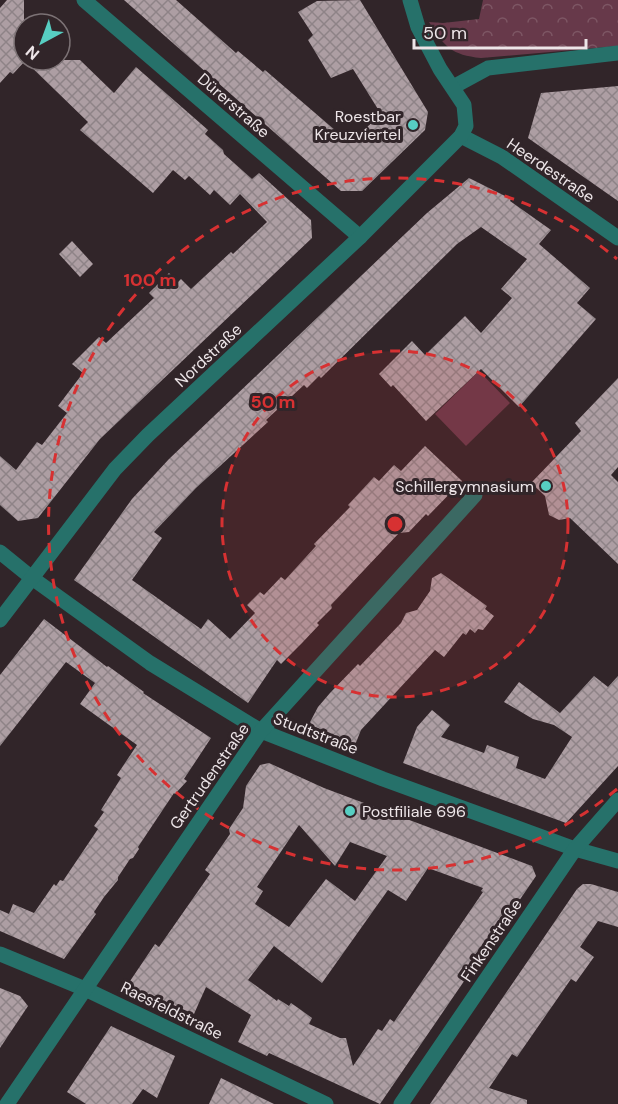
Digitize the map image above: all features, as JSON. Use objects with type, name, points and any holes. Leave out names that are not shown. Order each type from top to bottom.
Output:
[{"type":"street","name":"Dürerstraße","points":[[84,0],[360,237]]},
{"type":"street","points":[[410,0],[418,27],[440,69],[464,105],[466,126],[461,136]]},
{"type":"street","points":[[453,87],[488,68],[618,53]]},
{"type":"street","name":"Nordstraße","points":[[0,620],[116,469],[148,435],[360,237],[461,136]]},
{"type":"street","name":"Heerdestraße","points":[[461,136],[502,157],[618,238]]},
{"type":"street","name":"Gertrudenstraße","points":[[7,1104],[261,731],[475,495]]},
{"type":"street","name":"Studtstraße","points":[[0,552],[32,578],[150,663],[261,731],[382,779],[575,849],[618,861]]},
{"type":"street","name":"Finkenstraße","points":[[401,1104],[575,849],[618,801]]},
{"type":"street","name":"Raesfeldstraße","points":[[0,954],[85,988],[326,1104]]},
{"type":"green space","points":[[483,0],[618,0],[618,46],[481,58],[463,55],[444,44],[429,22],[443,23],[479,19]]},
{"type":"green space","points":[[479,371],[510,403],[466,446],[435,414]]},
{"type":"building","points":[[7,0],[24,0],[24,12],[12,12],[12,72],[15,72],[13,74],[10,72],[0,83],[0,8]]},
{"type":"building","points":[[124,0],[176,0],[236,53],[238,51],[263,72],[265,70],[350,143],[381,114],[353,69],[331,78],[308,40],[313,35],[298,12],[317,1],[360,0],[428,112],[425,130],[362,191],[341,191]]},
{"type":"building","points":[[72,60],[80,60],[114,93],[136,67],[208,130],[205,134],[252,179],[259,173],[311,220],[312,238],[100,439],[38,518],[18,521],[0,505],[0,456],[16,470],[37,442],[42,445],[67,413],[58,406],[83,373],[72,364],[99,337],[106,343],[154,298],[149,293],[169,273],[178,282],[181,279],[191,289],[267,222],[240,194],[230,205],[214,190],[210,195],[189,176],[185,180],[173,170],[153,193],[80,130],[88,122],[36,72],[72,72]]},
{"type":"building","points":[[618,86],[618,201],[528,138],[541,93]]},
{"type":"building","points":[[469,178],[511,199],[510,201],[551,230],[539,244],[590,288],[577,303],[596,319],[519,407],[481,369],[426,421],[393,385],[391,387],[379,374],[412,341],[425,355],[465,316],[481,333],[512,298],[501,289],[527,259],[481,227],[457,244],[321,378],[319,376],[307,388],[304,385],[266,420],[268,422],[196,488],[154,532],[162,538],[132,580],[201,629],[208,619],[230,639],[255,613],[247,605],[260,592],[264,595],[281,577],[285,580],[374,477],[379,481],[394,465],[401,471],[425,446],[462,481],[409,532],[399,533],[331,605],[332,608],[302,643],[281,664],[277,660],[248,703],[74,580],[132,499],[169,459],[427,213]]},
{"type":"building","points":[[72,241],[93,264],[80,277],[59,254]]},
{"type":"building","points":[[618,378],[618,467],[611,475],[618,482],[618,564],[570,518],[559,520],[549,515],[545,496],[531,483],[581,431],[575,423]]},
{"type":"building","points":[[441,573],[487,606],[485,609],[494,616],[483,630],[478,629],[475,633],[470,629],[466,635],[463,633],[444,657],[435,650],[361,730],[355,745],[309,724],[318,707],[330,693],[358,664],[360,666],[401,623],[406,613],[417,610],[430,591],[432,578]]},
{"type":"building","points":[[44,619],[143,693],[211,738],[184,779],[187,781],[174,793],[133,858],[130,859],[118,880],[94,912],[96,914],[64,959],[0,931],[0,910],[9,914],[13,904],[34,913],[54,884],[56,886],[60,880],[63,881],[98,829],[94,826],[104,812],[101,810],[121,778],[117,775],[137,745],[80,704],[95,683],[66,662],[0,746],[0,675]]},
{"type":"building","points":[[594,676],[608,687],[618,676],[618,766],[566,823],[403,763],[417,727],[432,710],[450,725],[441,737],[484,753],[487,745],[519,757],[516,768],[545,779],[572,737],[554,725],[533,719],[504,702],[519,682],[560,713]]},
{"type":"building","points":[[269,763],[324,788],[532,866],[536,876],[380,1104],[269,1053],[267,1056],[238,1042],[251,1015],[206,987],[194,1014],[166,1002],[165,1005],[126,987],[155,944],[159,947],[210,874],[205,870],[230,834],[229,829],[243,808],[246,786],[260,765]],"holes":[[[299,825],[335,866],[350,842],[387,856],[355,901],[326,879],[289,927],[255,904],[263,891],[257,887]],[[428,868],[483,888],[481,891],[483,892],[394,1022],[390,1019],[382,1031],[378,1029],[353,1066],[346,1038],[340,1038],[309,1024],[312,1018],[301,1010],[291,1003],[289,1006],[278,999],[277,1001],[248,980],[274,946],[322,983],[388,890],[406,901]]]},
{"type":"building","points":[[583,884],[618,892],[618,927],[598,921],[580,947],[594,957],[576,982],[571,979],[517,1057],[512,1054],[489,1088],[527,1100],[527,1104],[430,1104],[577,889]]},
{"type":"building","points":[[0,988],[20,996],[28,1006],[0,1048]]},
{"type":"building","points":[[111,1026],[175,1056],[157,1098],[143,1089],[132,1104],[86,1104],[67,1092]]},
{"type":"building","points":[[221,1078],[274,1104],[209,1104]]},
{"type":"place","name":"Roestbar Kreuzviertel","points":[[413,125]]},
{"type":"place","name":"Schillergymnasium","points":[[546,486]]},
{"type":"place","name":"Postfiliale 696","points":[[350,811]]}]
